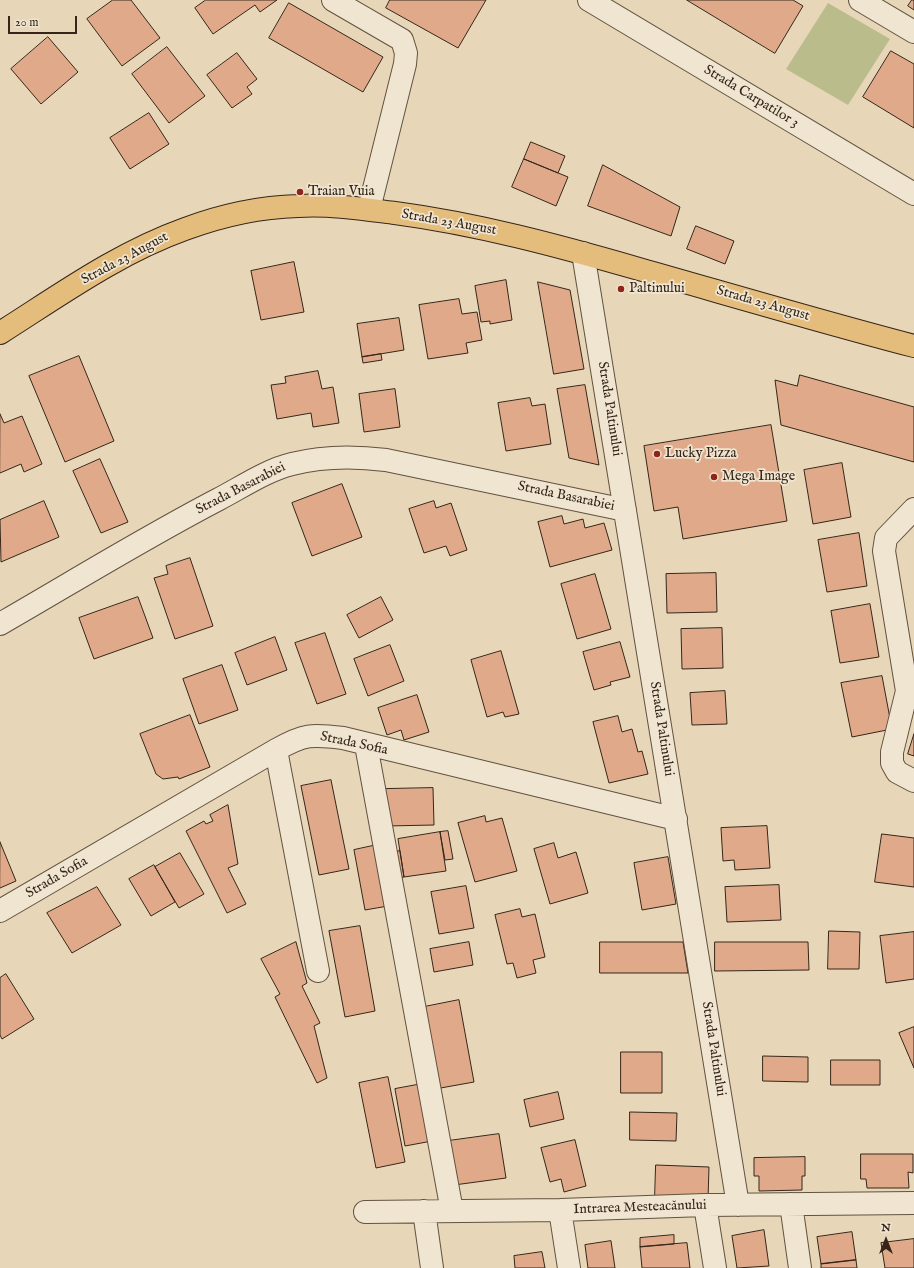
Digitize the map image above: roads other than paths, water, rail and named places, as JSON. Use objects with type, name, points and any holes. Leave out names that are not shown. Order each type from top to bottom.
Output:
[{"type":"main road","name":"Strada 23 August","points":[[0,333],[121,258],[186,228],[268,208],[299,206],[369,209],[466,224],[584,253],[912,343]]},
{"type":"street","points":[[333,0],[402,40],[406,53],[405,64],[369,209]]},
{"type":"street","name":"Strada Carpatilor 3","points":[[589,0],[914,194]]},
{"type":"street","points":[[860,0],[914,32]]},
{"type":"street","name":"Strada Paltinului","points":[[584,253],[738,1205]]},
{"type":"street","name":"Strada Basarabiei","points":[[0,624],[198,510],[291,464],[312,459],[358,457],[386,460],[625,510]]},
{"type":"street","points":[[914,509],[886,538],[884,551],[907,691],[892,752],[892,763],[897,772],[914,781]]},
{"type":"street","name":"Strada Sofia","points":[[0,911],[293,740],[307,735],[344,738],[366,745],[676,819]]},
{"type":"street","points":[[366,745],[452,1211]]},
{"type":"street","points":[[276,750],[318,971]]},
{"type":"street","name":"Intrarea Mesteacănului","points":[[365,1212],[560,1210],[705,1205],[914,1203]]},
{"type":"street","points":[[791,1204],[800,1268]]},
{"type":"street","points":[[705,1205],[715,1268]]},
{"type":"street","points":[[560,1210],[569,1268]]},
{"type":"street","points":[[424,1211],[432,1268]]},
{"type":"place","name":"Traian Vuia","points":[[300,192]]},
{"type":"place","name":"Paltinului","points":[[621,289]]},
{"type":"place","name":"Lucky Pizza","points":[[657,454]]},
{"type":"place","name":"Mega Image","points":[[714,477]]}]
